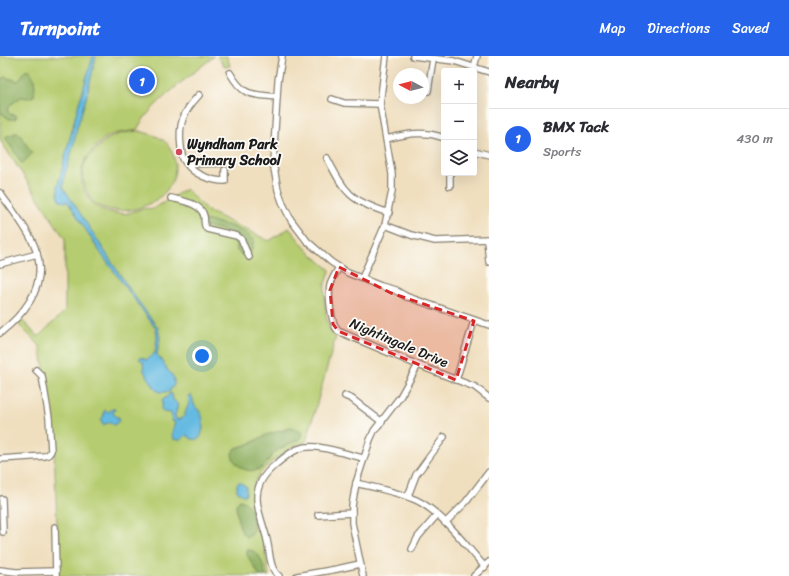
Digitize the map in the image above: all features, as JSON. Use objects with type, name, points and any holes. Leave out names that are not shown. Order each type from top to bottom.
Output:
[{"type":"street","points":[[282,56],[277,97],[273,162],[275,178],[283,204],[291,220],[307,241],[320,254],[339,267],[381,286],[391,293],[407,297],[489,326]]},
{"type":"street","points":[[362,278],[385,225],[389,213],[392,191],[392,174],[380,104],[386,56]]},
{"type":"street","points":[[413,56],[454,62],[489,72]]},
{"type":"street","points":[[474,67],[477,56]]},
{"type":"street","points":[[429,85],[433,59]]},
{"type":"street","points":[[230,73],[237,86],[242,90],[251,94],[277,97]]},
{"type":"street","points":[[200,95],[184,115],[180,127],[179,137],[181,152],[189,167],[198,173],[215,180],[225,181],[225,170]]},
{"type":"street","points":[[332,99],[344,103],[380,104]]},
{"type":"street","points":[[386,139],[404,134],[423,133],[441,137]]},
{"type":"street","points":[[477,152],[489,155]]},
{"type":"street","points":[[327,158],[340,183],[354,198],[370,207],[389,213]]},
{"type":"street","points":[[186,163],[192,165],[224,163]]},
{"type":"street","points":[[450,176],[450,186]]},
{"type":"street","points":[[0,193],[31,239],[37,254],[39,266],[36,288],[32,299],[23,312],[0,333]]},
{"type":"street","points":[[171,198],[192,204],[199,208],[202,211],[207,229],[233,234],[241,239],[250,257]]},
{"type":"street","points":[[385,225],[411,235],[435,241],[488,239],[489,262]]},
{"type":"street","points":[[0,264],[37,254]]},
{"type":"street","name":"Nightingale Drive","points":[[339,267],[330,287],[333,322],[336,329],[348,336],[475,387],[489,398]]},
{"type":"street","points":[[456,380],[474,321]]},
{"type":"street","points":[[363,576],[353,530],[352,513],[356,483],[370,440],[398,401],[416,364]]},
{"type":"street","points":[[0,459],[45,456],[51,451],[50,423],[43,383],[41,374],[36,370]]},
{"type":"street","points":[[345,396],[352,399],[382,422]]},
{"type":"street","points":[[408,496],[416,475],[444,437]]},
{"type":"street","points":[[279,576],[273,568],[268,542],[257,505],[258,489],[263,477],[289,454],[306,447],[321,448],[363,458]]},
{"type":"street","points":[[445,523],[466,502],[489,472]]},
{"type":"street","points":[[356,483],[408,496],[430,508],[487,565],[474,576]]},
{"type":"street","points":[[2,499],[1,514],[3,532]]},
{"type":"street","points":[[318,515],[352,513]]},
{"type":"street","points":[[412,549],[418,537],[437,515]]},
{"type":"street","points":[[0,570],[56,573],[53,531]]},
{"type":"street","points":[[297,576],[360,564]]},
{"type":"highlighted area","points":[[339,267],[391,293],[474,321],[456,380],[338,331],[333,324],[330,290]]},
{"type":"green space","points":[[0,56],[214,56],[161,100],[143,120],[137,130],[110,135],[96,146],[83,164],[81,173],[84,191],[90,201],[99,208],[114,213],[126,214],[138,210],[153,209],[186,189],[208,211],[269,241],[289,228],[308,251],[330,270],[325,284],[325,307],[328,325],[336,336],[306,442],[293,447],[274,460],[263,470],[256,480],[253,489],[252,498],[264,547],[269,576],[59,576],[53,420],[40,346],[18,324],[22,320],[38,337],[65,311],[65,239],[0,140]]},
{"type":"green space","points":[[217,56],[227,56],[230,66],[225,67]]},
{"type":"green space","points":[[25,71],[30,71],[33,77],[35,86],[34,96],[28,98],[21,97],[9,106],[8,112],[17,116],[15,119],[9,119],[0,112],[0,80],[5,77],[18,81]]},
{"type":"green space","points":[[140,131],[160,138],[170,148],[174,158],[175,172],[170,184],[162,195],[152,203],[139,208],[111,210],[97,205],[90,197],[84,183],[83,172],[85,162],[106,140],[119,134]]},
{"type":"green space","points":[[18,132],[32,153],[22,164],[5,137]]},
{"type":"green space","points":[[199,221],[216,222],[238,229],[250,236],[254,241],[251,251],[245,256],[237,251],[231,235],[222,230],[211,228]]},
{"type":"green space","points":[[290,428],[296,429],[302,433],[300,439],[275,452],[263,467],[253,471],[243,469],[235,462],[232,453],[236,448],[249,444],[266,435]]},
{"type":"green space","points":[[240,500],[245,502],[251,509],[253,518],[253,532],[247,538],[242,533],[237,517],[236,504]]},
{"type":"green space","points":[[247,550],[252,551],[261,559],[266,576],[260,576],[247,555]]},
{"type":"water","points":[[93,56],[96,56],[64,178],[63,187],[130,290],[158,328],[160,338],[157,355],[174,378],[174,385],[169,392],[160,392],[156,390],[144,371],[143,362],[139,359],[141,357],[146,360],[155,353],[157,337],[156,329],[102,255],[68,202],[60,201],[58,195],[58,185],[77,110]]},
{"type":"water","points":[[170,393],[172,394],[173,400],[177,403],[175,416],[177,420],[184,416],[189,402],[188,396],[191,395],[194,405],[203,418],[203,428],[200,438],[193,439],[187,435],[180,440],[173,439],[172,432],[175,422],[171,421],[171,413],[163,412],[161,408],[163,404],[162,400]]},
{"type":"water","points":[[115,409],[113,413],[116,417],[119,417],[119,421],[114,425],[110,422],[103,425],[101,420],[104,415],[104,411],[105,410],[108,412]]},
{"type":"water","points":[[239,482],[246,486],[246,495],[243,495],[237,491],[237,484]]},
{"type":"place","name":"BMX Tack","points":[[142,81]]},
{"type":"place","name":"Wyndham Park Primary School","points":[[179,152]]}]
